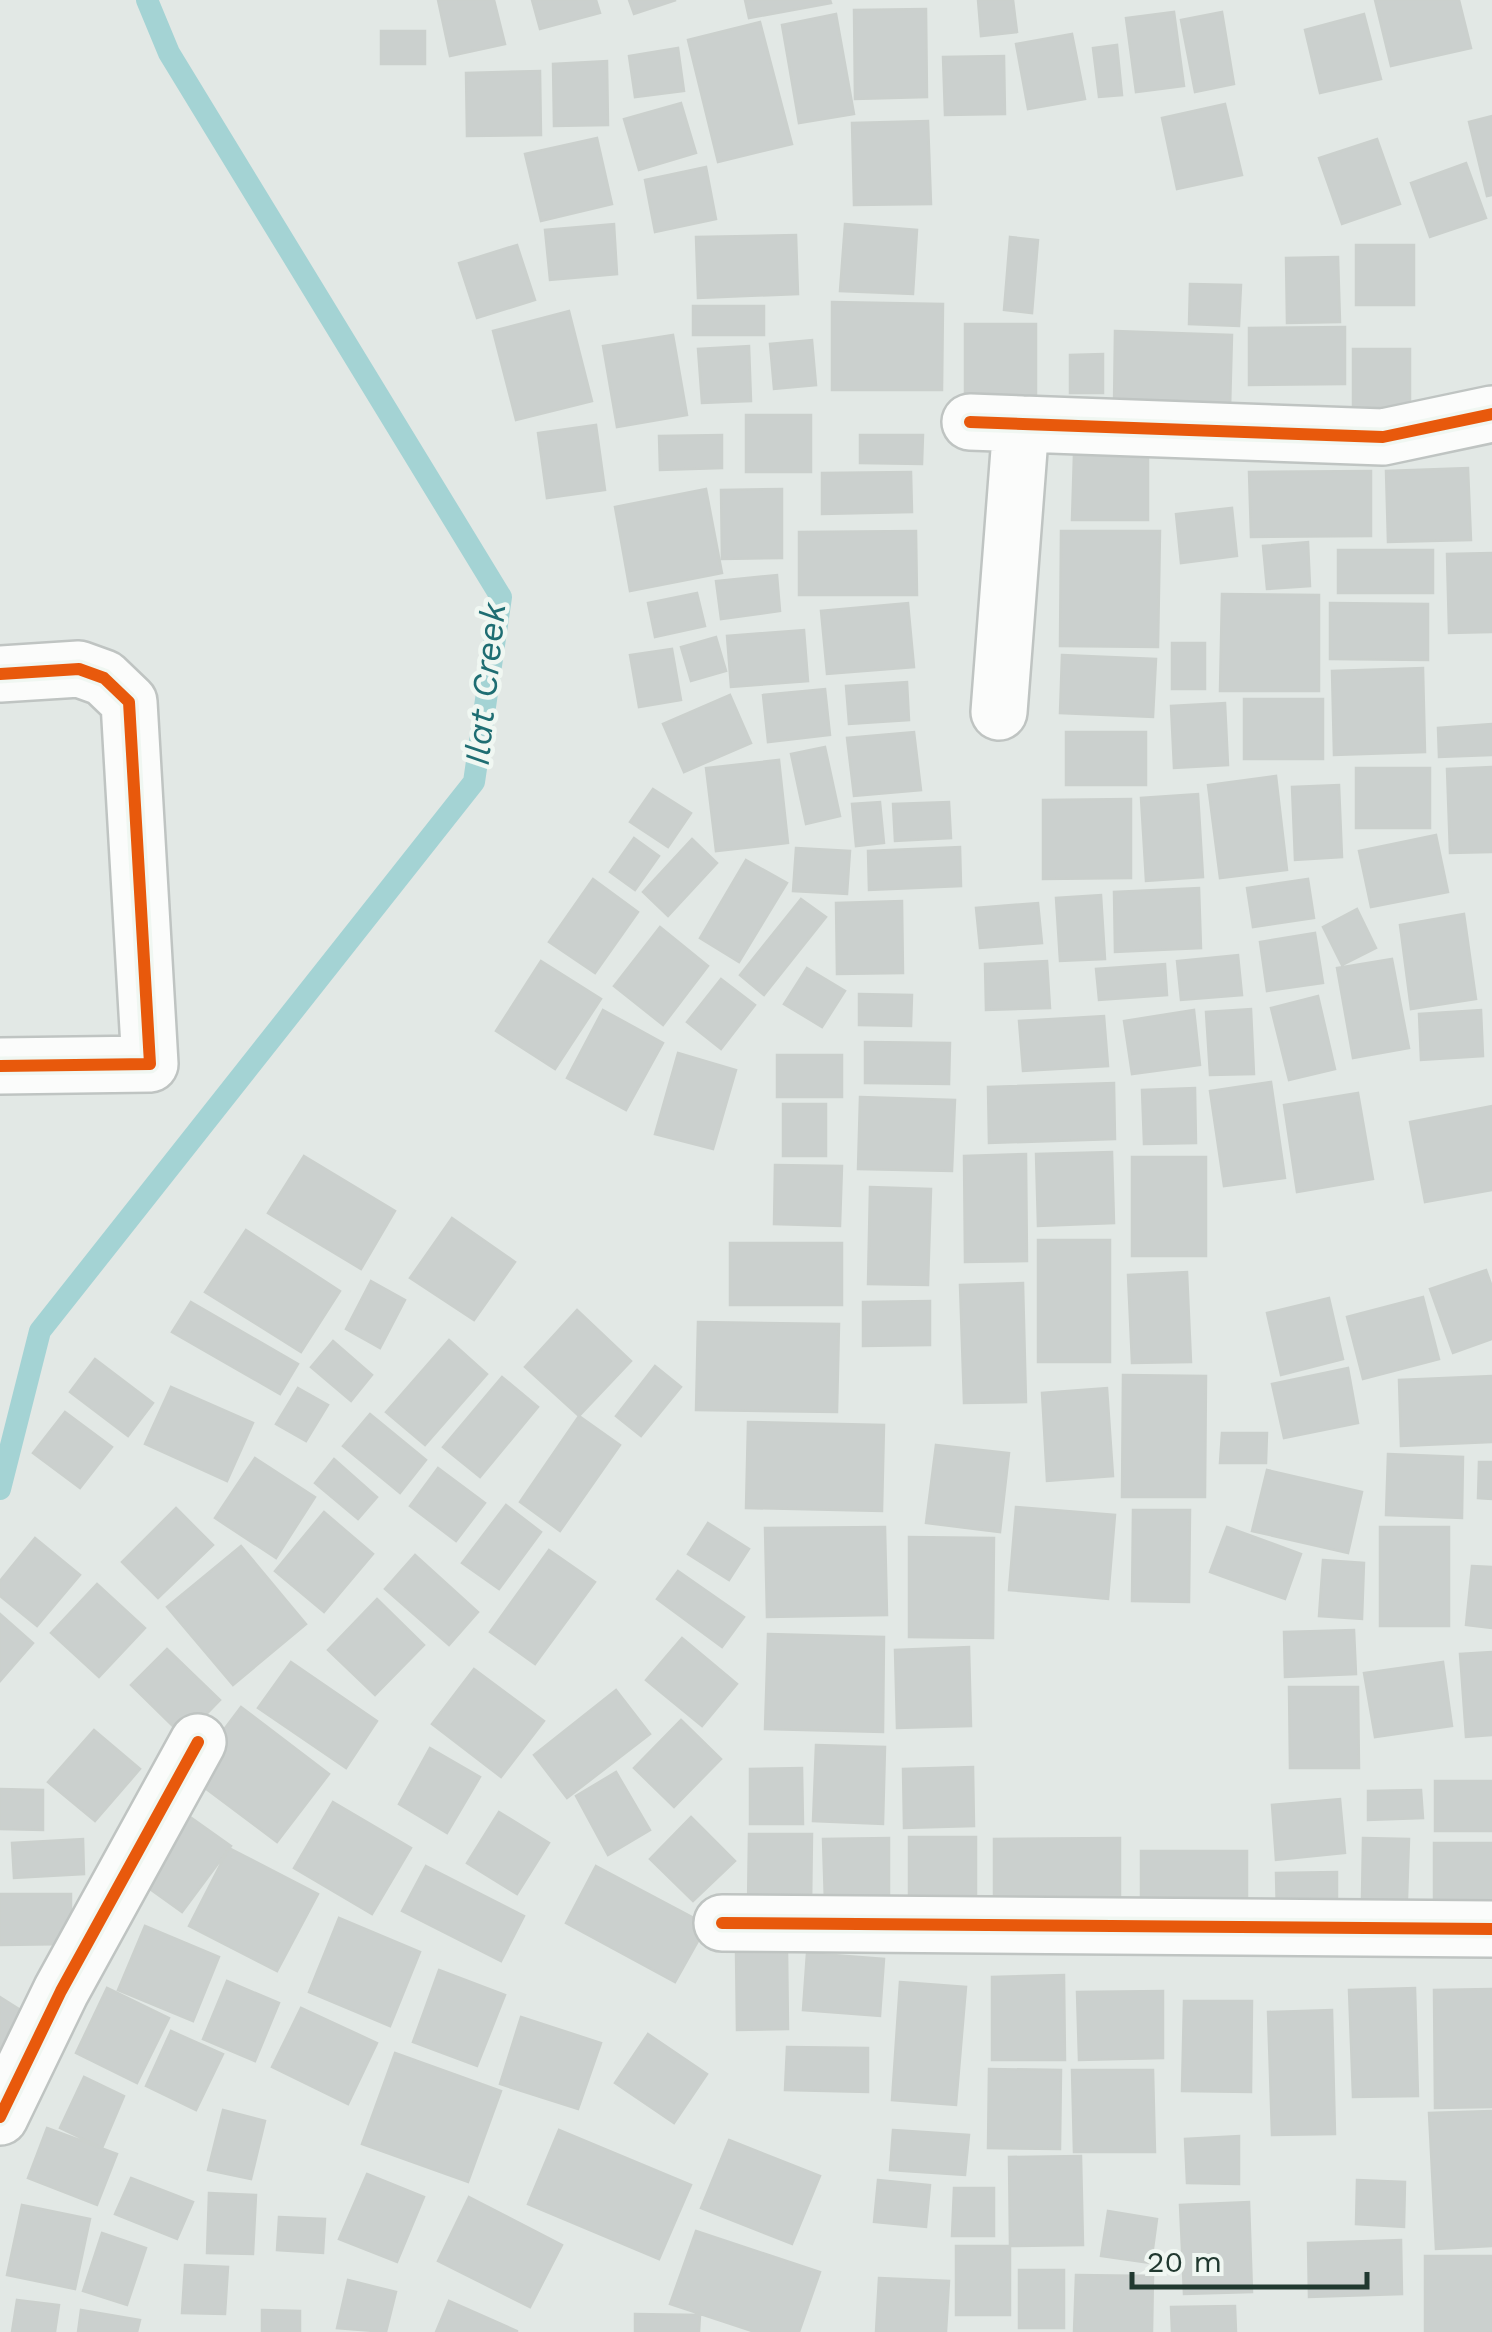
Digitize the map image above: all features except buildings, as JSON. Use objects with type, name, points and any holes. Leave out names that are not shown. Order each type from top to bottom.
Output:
[{"type":"street","points":[[999,712],[995,423],[1384,437],[1492,414]]},
{"type":"street","points":[[0,674],[79,669],[104,678],[130,702],[150,1064],[0,1066]]},
{"type":"street","points":[[0,2117],[61,1991],[198,1742]]},
{"type":"street","points":[[722,1924],[1492,1929]]},
{"type":"waterway","name":"Ilat Creek","points":[[0,1489],[40,1331],[474,782],[501,597],[169,53],[147,0]]},
{"type":"cycle path","points":[[970,422],[1383,437],[1492,414]]},
{"type":"cycle path","points":[[0,674],[79,669],[104,678],[129,702],[150,1064],[0,1066]]},
{"type":"cycle path","points":[[0,2117],[61,1991],[198,1742]]},
{"type":"cycle path","points":[[722,1923],[1492,1929]]}]
